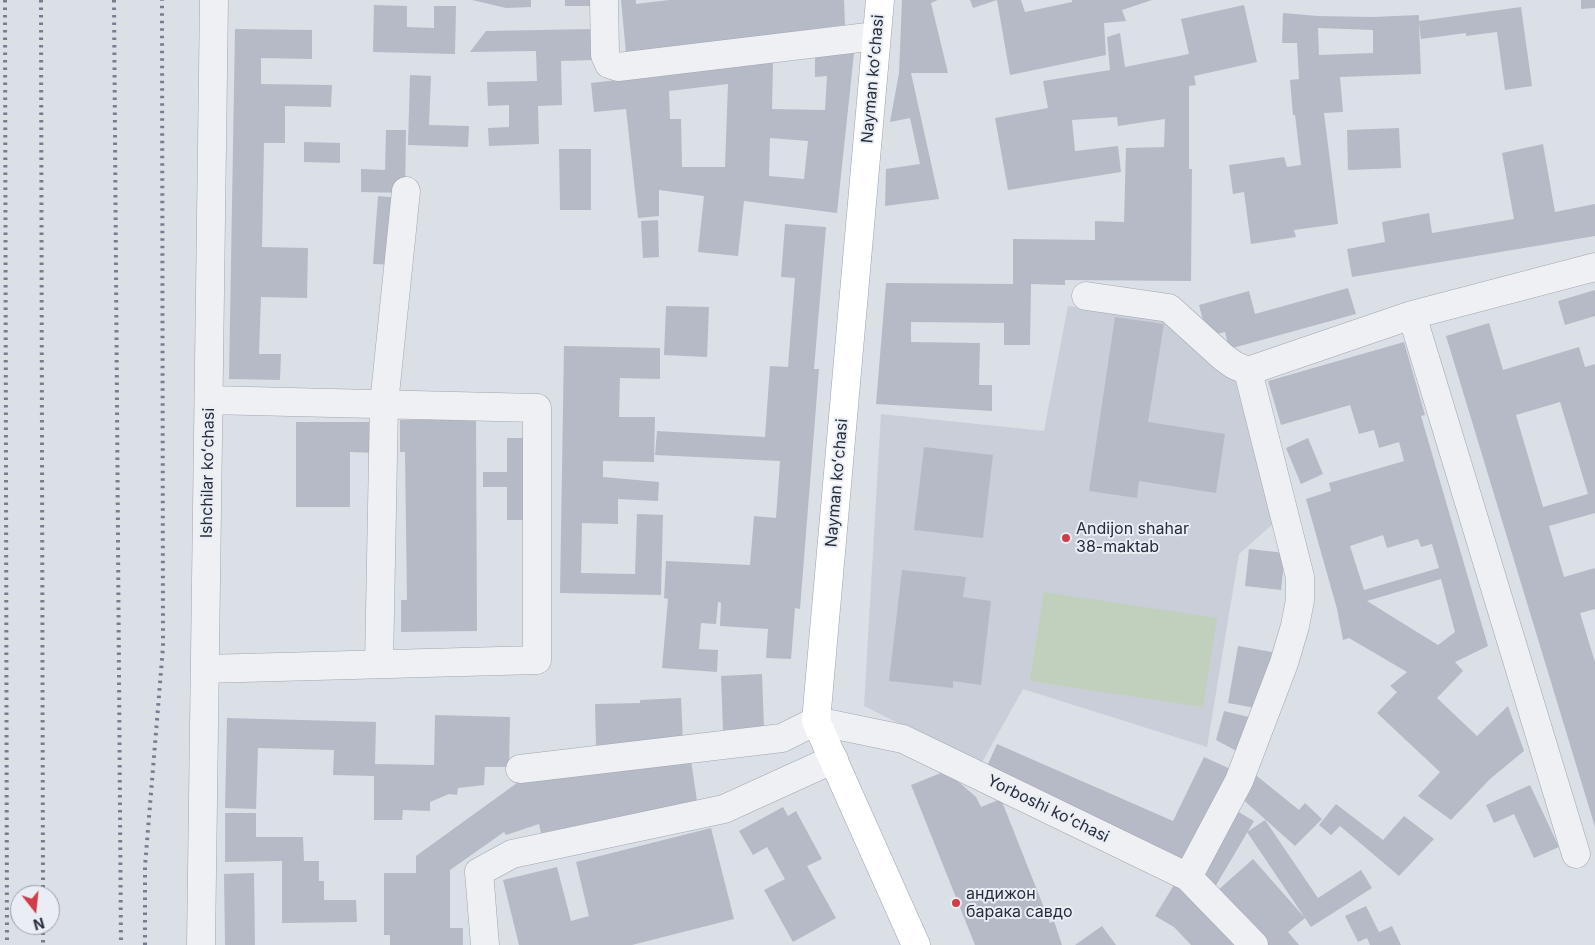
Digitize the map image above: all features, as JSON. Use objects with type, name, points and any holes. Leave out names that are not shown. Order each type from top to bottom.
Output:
[{"type":"main road","name":"Nayman koʻchasi","points":[[816,721],[880,0]]},
{"type":"main road","points":[[816,721],[916,945]]},
{"type":"street","name":"Ishchilar koʻchasi","points":[[201,945],[214,0]]},
{"type":"street","points":[[604,0],[605,55],[608,64],[618,67],[876,36]]},
{"type":"street","points":[[379,664],[384,404],[406,191]]},
{"type":"street","points":[[1086,296],[1169,308],[1234,366],[1248,371],[1412,315],[1595,267]]},
{"type":"street","points":[[1412,315],[1576,854]]},
{"type":"street","points":[[1188,877],[1239,781],[1284,663],[1295,626],[1300,600],[1300,577],[1248,371]]},
{"type":"street","points":[[205,669],[537,660],[537,408],[209,400]]},
{"type":"street","points":[[520,769],[782,738],[816,721]]},
{"type":"street","name":"Yorboshi koʻchasi","points":[[816,721],[903,739],[1188,877],[1254,945]]},
{"type":"street","points":[[485,945],[479,872],[512,854],[724,809],[834,759]]},
{"type":"shaded area","name":"Andijon shahar 38-maktab","points":[[1068,306],[1173,320],[1239,379],[1275,522],[1239,554],[1207,747],[1023,689],[981,764],[864,706],[881,414],[1044,431]]},
{"type":"green space","points":[[1044,592],[1217,618],[1203,707],[1030,681]]},
{"type":"building","points":[[472,0],[531,0],[531,7],[506,8]]},
{"type":"building","points":[[565,0],[590,0],[590,6],[565,6]]},
{"type":"building","points":[[621,0],[636,0],[636,4],[669,0],[844,0],[845,25],[626,53]]},
{"type":"building","points":[[902,0],[938,0],[931,3],[948,73],[911,73],[939,199],[885,206],[886,169],[920,164],[910,118],[890,122],[899,73]]},
{"type":"building","points":[[970,0],[997,0],[973,8]]},
{"type":"building","points":[[997,0],[1021,0],[1025,12],[1072,2],[1072,0],[1152,0],[1122,10],[1126,21],[1104,23],[1106,55],[1010,75]]},
{"type":"building","points":[[1581,0],[1595,0],[1595,8],[1581,9]]},
{"type":"building","points":[[374,5],[407,6],[407,27],[434,28],[434,6],[456,6],[455,54],[373,52]]},
{"type":"building","points":[[1244,5],[1257,62],[1194,76],[1196,85],[1189,86],[1189,169],[1192,169],[1191,281],[1065,280],[1065,285],[1031,284],[1030,345],[1004,345],[1004,323],[911,322],[911,342],[980,343],[979,385],[992,385],[992,411],[876,404],[886,283],[1013,284],[1013,239],[1095,240],[1095,221],[1124,222],[1126,148],[1164,147],[1165,119],[1118,126],[1117,117],[1072,120],[1075,151],[1118,146],[1121,172],[1008,190],[995,118],[1048,108],[1043,81],[1110,70],[1107,37],[1120,33],[1125,67],[1189,54],[1181,19]]},
{"type":"building","points":[[1521,7],[1532,86],[1505,90],[1497,32],[1466,36],[1466,33],[1421,39],[1419,24],[1421,74],[1340,77],[1343,112],[1324,113],[1338,224],[1294,230],[1296,237],[1251,244],[1244,192],[1233,194],[1229,165],[1284,157],[1287,167],[1301,165],[1295,115],[1293,115],[1290,80],[1299,79],[1297,43],[1282,43],[1283,13],[1372,17],[1419,15],[1419,21]],"holes":[[[1318,28],[1373,30],[1373,53],[1319,55]]]},
{"type":"building","points":[[235,29],[312,30],[312,59],[261,58],[261,84],[332,85],[331,107],[285,106],[285,143],[264,143],[262,247],[308,248],[307,298],[261,297],[259,354],[281,354],[280,380],[229,379]]},
{"type":"building","points":[[592,29],[593,60],[561,61],[562,105],[538,106],[539,144],[489,146],[488,128],[509,127],[509,105],[488,106],[487,82],[537,81],[536,51],[470,52],[486,31]]},
{"type":"building","points":[[854,53],[837,213],[744,201],[738,256],[698,252],[704,196],[659,190],[659,216],[638,218],[626,109],[594,112],[591,83],[773,62],[772,109],[825,110],[827,76],[815,77],[815,57]],"holes":[[[728,84],[725,167],[682,167],[681,119],[670,119],[669,91]],[[770,138],[808,141],[804,179],[769,176]]]},
{"type":"building","points":[[410,75],[431,76],[429,125],[469,126],[468,147],[408,145]]},
{"type":"building","points":[[1399,128],[1401,168],[1348,170],[1347,130]]},
{"type":"building","points":[[386,130],[406,130],[405,193],[361,192],[361,169],[385,170]]},
{"type":"building","points":[[304,142],[340,143],[340,163],[304,162]]},
{"type":"building","points":[[1543,144],[1555,212],[1595,204],[1595,236],[1352,277],[1347,249],[1385,242],[1382,222],[1429,213],[1432,233],[1514,219],[1502,153]]},
{"type":"building","points":[[559,149],[591,149],[591,210],[560,210]]},
{"type":"building","points":[[378,196],[401,198],[396,265],[373,264]]},
{"type":"building","points":[[658,220],[659,257],[643,258],[641,221]]},
{"type":"building","points":[[785,224],[826,227],[814,369],[819,369],[800,609],[795,608],[791,659],[766,658],[768,629],[720,626],[721,603],[718,602],[716,624],[701,623],[699,649],[718,650],[717,672],[662,668],[668,599],[664,598],[666,561],[750,565],[754,516],[776,518],[780,461],[655,455],[657,431],[765,437],[770,366],[788,367],[795,278],[781,277]]},
{"type":"building","points":[[1348,288],[1356,314],[1229,349],[1225,332],[1207,336],[1199,305],[1249,291],[1255,314]]},
{"type":"building","points":[[1595,290],[1595,316],[1565,325],[1558,301]]},
{"type":"building","points":[[666,306],[709,307],[707,357],[664,355]]},
{"type":"building","points":[[1115,317],[1164,324],[1148,422],[1225,434],[1216,493],[1139,481],[1137,498],[1089,491]]},
{"type":"building","points":[[1489,323],[1503,370],[1579,347],[1585,367],[1595,364],[1595,513],[1549,526],[1564,577],[1595,568],[1595,609],[1580,613],[1595,662],[1595,827],[1446,336]],"holes":[[[1560,402],[1588,494],[1543,507],[1516,415]]]},
{"type":"building","points":[[1404,342],[1425,415],[1421,416],[1488,646],[1455,662],[1463,671],[1437,698],[1477,736],[1508,706],[1524,751],[1490,779],[1451,820],[1418,796],[1440,772],[1377,713],[1397,692],[1390,686],[1407,672],[1349,638],[1343,640],[1337,609],[1306,499],[1331,491],[1329,483],[1404,461],[1399,442],[1379,448],[1374,430],[1359,434],[1350,405],[1281,425],[1268,381]],"holes":[[[1383,535],[1387,548],[1418,539],[1421,547],[1432,544],[1439,568],[1364,590],[1350,546]],[[1441,579],[1455,632],[1438,645],[1367,601]]]},
{"type":"building","points":[[564,346],[660,348],[660,379],[620,378],[619,417],[655,417],[654,462],[603,461],[603,477],[659,482],[658,501],[618,499],[618,524],[582,523],[581,573],[635,574],[637,514],[663,515],[661,595],[560,593]]},
{"type":"building","points":[[476,418],[477,631],[401,632],[401,600],[407,600],[405,452],[400,452],[400,420]]},
{"type":"building","points":[[296,422],[377,422],[377,453],[350,452],[350,507],[296,507]]},
{"type":"building","points":[[507,438],[528,438],[529,520],[507,520],[507,487],[483,487],[483,472],[507,472]]},
{"type":"building","points":[[1308,438],[1323,474],[1301,484],[1286,448]]},
{"type":"building","points":[[924,447],[993,455],[983,538],[914,530]]},
{"type":"building","points":[[1249,549],[1285,553],[1281,590],[1245,586]]},
{"type":"building","points":[[902,570],[966,577],[963,597],[991,601],[981,685],[953,681],[953,688],[889,681]]},
{"type":"building","points":[[1238,646],[1272,652],[1261,709],[1228,703]]},
{"type":"building","points":[[762,674],[764,728],[723,730],[721,676]]},
{"type":"building","points":[[681,698],[683,743],[596,745],[595,704],[640,703],[640,700]]},
{"type":"building","points":[[1224,711],[1253,718],[1244,755],[1216,740]]},
{"type":"building","points":[[435,715],[510,717],[509,767],[485,767],[484,785],[458,788],[457,795],[449,794],[430,802],[430,811],[403,810],[402,820],[374,820],[374,776],[333,775],[334,750],[258,748],[256,809],[225,808],[227,718],[376,722],[375,764],[434,765]]},
{"type":"building","points":[[997,744],[1173,821],[1204,757],[1235,771],[1189,865],[983,775]]},
{"type":"building","points":[[691,760],[697,801],[541,833],[539,824],[506,835],[504,832],[450,870],[450,928],[463,928],[463,945],[390,945],[390,935],[384,935],[384,873],[416,873],[416,856],[517,783]]},
{"type":"building","points":[[946,771],[976,797],[981,807],[1001,799],[1050,923],[1054,921],[1062,945],[975,945],[911,785]]},
{"type":"building","points":[[1252,772],[1299,810],[1305,803],[1322,819],[1295,846],[1239,796]]},
{"type":"building","points":[[1530,785],[1559,847],[1534,858],[1514,814],[1494,823],[1486,805]]},
{"type":"building","points":[[1336,804],[1383,840],[1404,816],[1434,839],[1399,876],[1340,826],[1331,835],[1319,825]]},
{"type":"building","points":[[783,807],[788,816],[796,811],[822,859],[807,866],[836,918],[793,942],[764,890],[785,879],[767,847],[753,855],[739,831]]},
{"type":"building","points":[[1230,807],[1254,821],[1215,887],[1197,865]]},
{"type":"building","points":[[225,813],[256,813],[256,837],[303,837],[304,861],[319,861],[319,881],[324,881],[324,900],[356,900],[357,922],[282,923],[282,861],[225,862]]},
{"type":"building","points":[[1265,820],[1318,898],[1361,870],[1372,888],[1311,927],[1247,832]]},
{"type":"building","points":[[711,828],[734,919],[632,945],[519,945],[503,880],[557,867],[571,921],[589,916],[576,862]]},
{"type":"building","points":[[1253,859],[1305,918],[1288,932],[1299,945],[1267,945],[1217,891]]},
{"type":"building","points":[[254,873],[255,945],[225,945],[224,874]]},
{"type":"building","points":[[1174,885],[1196,897],[1243,945],[1191,945],[1174,927],[1155,916]]},
{"type":"building","points":[[1366,906],[1379,932],[1392,926],[1401,945],[1370,945],[1367,938],[1358,942],[1345,916]]},
{"type":"building","points":[[1102,926],[1116,945],[1075,945]]},
{"type":"railway","points":[[5,0],[7,945]]},
{"type":"railway","points":[[41,0],[43,885]]},
{"type":"railway","points":[[114,0],[121,945]]},
{"type":"railway","points":[[145,945],[145,866],[163,647],[162,0]]},
{"type":"railway","points":[[43,935],[43,945]]},
{"type":"place","name":"Andijon shahar 38-maktab","points":[[1066,538]]},
{"type":"place","name":"андижон барака савдо","points":[[956,903]]}]
